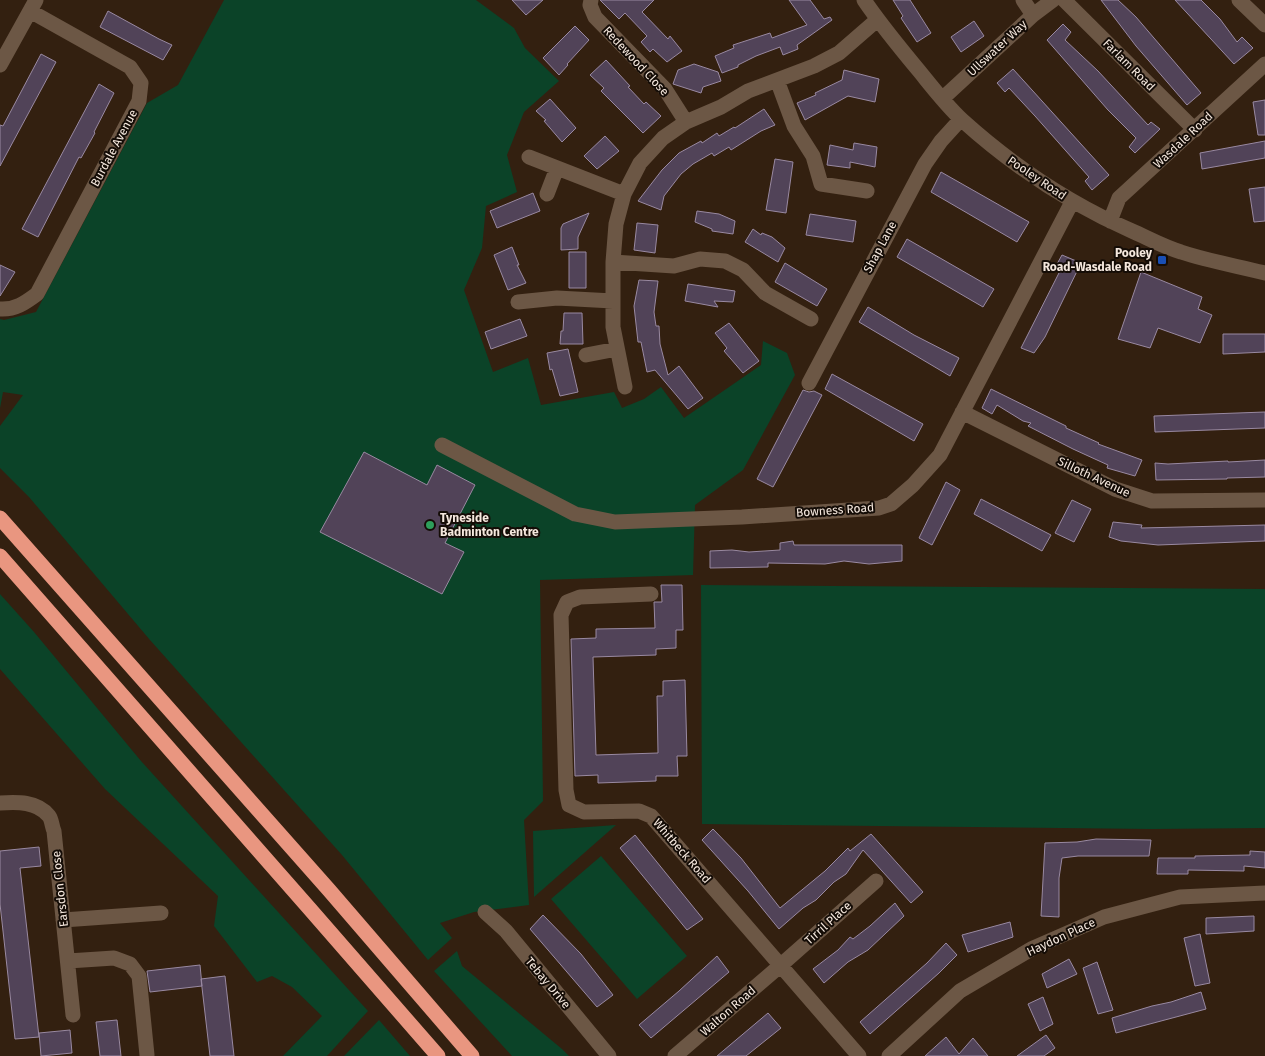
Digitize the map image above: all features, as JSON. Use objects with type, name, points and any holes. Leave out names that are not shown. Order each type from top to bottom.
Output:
[{"type":"highway","points":[[0,518],[472,1056]]},
{"type":"highway","points":[[0,556],[438,1056]]},
{"type":"street","name":"Redewood Close","points":[[591,0],[590,5],[595,17],[665,89],[686,122]]},
{"type":"street","name":"Pooley Road","points":[[864,0],[877,20],[942,99],[962,119],[1004,155],[1072,202],[1180,252],[1265,273]]},
{"type":"street","points":[[1024,0],[1033,15]]},
{"type":"street","name":"Ullswater Way","points":[[942,99],[1033,15],[1053,0]]},
{"type":"street","name":"Farlam Road","points":[[1064,0],[1195,130]]},
{"type":"street","points":[[1239,0],[1265,25]]},
{"type":"street","points":[[0,65],[33,5]]},
{"type":"street","name":"Burdale Avenue","points":[[0,308],[8,309],[23,305],[37,294],[139,101],[141,83],[130,67],[33,5]]},
{"type":"street","points":[[625,387],[614,327],[613,262],[616,224],[624,194],[640,163],[663,138],[686,122],[721,107],[748,91],[814,66],[839,53],[877,20]]},
{"type":"street","name":"Wasdale Road","points":[[1110,221],[1119,198],[1265,64]]},
{"type":"street","points":[[777,80],[794,126],[814,156],[821,184],[867,191]]},
{"type":"street","name":"Shap Lane","points":[[808,383],[924,164],[941,141],[962,119]]},
{"type":"street","points":[[528,157],[624,194]]},
{"type":"street","points":[[547,194],[557,168]]},
{"type":"street","name":"Bowness Road","points":[[442,445],[575,514],[615,522],[742,518],[879,508],[891,504],[913,485],[940,455],[1072,202]]},
{"type":"street","points":[[613,262],[674,266],[700,259],[725,261],[743,270],[765,293],[811,319]]},
{"type":"street","points":[[518,302],[558,298],[613,301]]},
{"type":"street","points":[[586,355],[617,349]]},
{"type":"street","name":"Silloth Avenue","points":[[962,412],[1115,489],[1152,501],[1265,500]]},
{"type":"street","name":"Whitbeck Road","points":[[651,594],[580,597],[567,602],[561,614],[566,790],[569,805],[584,812],[640,811],[652,816],[859,1056]]},
{"type":"street","name":"Earsdon Close","points":[[0,803],[19,802],[36,806],[49,816],[54,831],[73,1015]]},
{"type":"street","name":"Tirril Place","points":[[781,966],[876,881]]},
{"type":"street","name":"Haydon Place","points":[[889,1056],[960,991],[1033,948],[1095,921],[1180,897],[1265,893]]},
{"type":"street","name":"Tebay Drive","points":[[485,912],[506,932],[609,1056]]},
{"type":"street","points":[[63,920],[162,913]]},
{"type":"street","points":[[68,962],[114,958],[130,964],[139,976],[147,1055]]},
{"type":"street","name":"Walton Road","points":[[675,1056],[781,966]]},
{"type":"green space","points":[[224,0],[476,0],[514,28],[525,48],[559,81],[524,112],[507,155],[517,192],[486,206],[482,248],[464,290],[493,372],[528,358],[541,405],[614,392],[622,408],[644,399],[661,387],[684,418],[761,365],[763,341],[787,353],[795,375],[743,470],[695,505],[693,575],[540,580],[543,801],[524,820],[529,905],[474,912],[440,923],[452,938],[428,960],[342,855],[150,640],[29,497],[0,468],[0,426],[23,395],[3,392],[0,408],[0,319],[4,320],[36,312],[147,103],[178,85]]},
{"type":"green space","points":[[701,585],[1265,589],[1265,828],[1152,829],[702,824]]},
{"type":"green space","points":[[0,594],[141,761],[368,1011],[327,1056],[283,1056],[322,1016],[292,987],[272,976],[257,982],[214,926],[218,896],[105,789],[0,669]]},
{"type":"green space","points":[[616,825],[534,897],[533,831]]},
{"type":"green space","points":[[601,856],[687,956],[637,999],[551,899]]},
{"type":"green space","points":[[457,951],[462,966],[569,1056],[512,1056],[434,971]]},
{"type":"green space","points":[[379,1020],[410,1056],[344,1056]]},
{"type":"building","points":[[512,0],[543,0],[526,15]]},
{"type":"building","points":[[600,0],[654,0],[642,12],[668,39],[670,36],[682,51],[667,62],[653,49],[650,52],[641,42],[647,36],[625,13],[619,19]]},
{"type":"building","points":[[789,0],[810,0],[824,19],[830,17],[832,20],[797,45],[798,49],[783,55],[780,47],[756,56],[738,65],[738,67],[722,73],[715,56],[734,48],[733,45],[770,33],[772,38],[807,25]]},
{"type":"building","points":[[893,0],[910,0],[931,33],[917,42],[901,18],[903,16]]},
{"type":"building","points":[[1101,0],[1118,0],[1136,17],[1201,93],[1187,105],[1136,46]]},
{"type":"building","points":[[1175,0],[1201,0],[1220,19],[1237,42],[1242,37],[1253,48],[1234,64]]},
{"type":"building","points":[[108,11],[172,45],[163,60],[100,27]]},
{"type":"building","points":[[974,21],[984,36],[961,52],[951,37]]},
{"type":"building","points":[[1063,24],[1071,32],[1065,40],[1098,71],[1148,125],[1151,122],[1160,129],[1135,153],[1129,147],[1136,138],[1108,110],[1047,40]]},
{"type":"building","points":[[575,26],[589,40],[559,75],[543,58]]},
{"type":"building","points":[[41,54],[56,62],[0,166],[0,125],[3,126]]},
{"type":"building","points":[[606,60],[644,104],[646,102],[661,116],[643,133],[601,91],[604,88],[590,75]]},
{"type":"building","points":[[694,64],[718,72],[721,81],[703,87],[701,93],[673,84],[678,70]]},
{"type":"building","points":[[1013,69],[1109,175],[1092,190],[1085,181],[1089,177],[1035,116],[1009,88],[1005,92],[997,83]]},
{"type":"building","points":[[844,70],[879,79],[875,102],[848,96],[805,120],[797,103],[816,95],[815,93],[842,80]]},
{"type":"building","points":[[99,84],[114,93],[95,133],[81,158],[79,157],[38,237],[22,229]]},
{"type":"building","points":[[550,99],[576,128],[562,142],[544,121],[546,120],[536,111]]},
{"type":"building","points":[[1265,100],[1265,135],[1258,135],[1253,102]]},
{"type":"building","points":[[764,109],[775,125],[761,131],[731,150],[729,147],[714,156],[712,153],[693,164],[681,174],[664,196],[661,210],[638,201],[662,170],[679,153],[701,141],[702,143],[717,133],[719,136],[735,128]]},
{"type":"building","points":[[605,136],[619,151],[597,169],[584,156]]},
{"type":"building","points":[[1265,141],[1265,158],[1202,169],[1200,153]]},
{"type":"building","points":[[854,143],[877,147],[875,167],[850,162],[850,168],[827,165],[830,145],[853,150]]},
{"type":"building","points":[[775,159],[793,162],[786,213],[766,210]]},
{"type":"building","points":[[941,172],[1029,222],[1017,242],[931,192]]},
{"type":"building","points":[[1265,187],[1265,221],[1254,222],[1249,189]]},
{"type":"building","points":[[533,193],[540,211],[497,228],[490,211]]},
{"type":"building","points":[[697,211],[719,214],[735,221],[733,234],[712,231],[712,229],[695,222]]},
{"type":"building","points":[[589,213],[578,237],[578,249],[561,250],[561,228],[563,224]]},
{"type":"building","points":[[810,214],[856,221],[853,242],[806,235]]},
{"type":"building","points":[[637,223],[658,225],[655,253],[634,250]]},
{"type":"building","points":[[753,229],[761,235],[762,233],[772,237],[785,248],[778,262],[745,242]]},
{"type":"building","points":[[907,239],[994,289],[983,307],[897,257]]},
{"type":"building","points":[[512,247],[519,265],[517,265],[526,283],[508,290],[494,255]]},
{"type":"building","points":[[569,252],[586,252],[586,288],[569,288]]},
{"type":"building","points":[[1062,255],[1081,263],[1045,337],[1034,353],[1021,348],[1062,267],[1057,264]]},
{"type":"building","points":[[785,263],[827,289],[817,306],[775,282]]},
{"type":"building","points":[[0,265],[15,272],[0,296]]},
{"type":"building","points":[[1141,272],[1202,297],[1198,309],[1212,315],[1200,343],[1158,328],[1150,348],[1118,339]]},
{"type":"building","points":[[639,280],[658,281],[654,312],[656,326],[659,326],[660,344],[668,375],[679,366],[703,398],[688,409],[655,370],[647,372],[641,342],[638,342],[634,306]]},
{"type":"building","points":[[688,284],[735,291],[733,302],[714,301],[718,307],[685,301]]},
{"type":"building","points":[[868,307],[914,335],[959,358],[950,376],[859,322]]},
{"type":"building","points":[[564,313],[582,313],[583,344],[560,344]]},
{"type":"building","points":[[520,319],[527,336],[491,349],[485,332]]},
{"type":"building","points":[[729,323],[759,361],[743,373],[724,351],[727,348],[715,333]]},
{"type":"building","points":[[1223,334],[1265,334],[1265,352],[1223,354]]},
{"type":"building","points":[[568,349],[578,392],[560,396],[552,369],[550,370],[547,353]]},
{"type":"building","points":[[832,374],[923,424],[914,441],[825,389]]},
{"type":"building","points":[[991,389],[1098,444],[1142,460],[1135,476],[1107,468],[1108,465],[1028,426],[1031,423],[1023,421],[997,405],[992,414],[982,408]]},
{"type":"building","points":[[803,390],[814,391],[822,395],[773,487],[757,479]]},
{"type":"building","points":[[1265,412],[1265,428],[1155,432],[1154,416]]},
{"type":"building","points":[[364,452],[427,485],[437,465],[475,485],[445,543],[464,552],[442,594],[320,532]]},
{"type":"building","points":[[1265,460],[1265,477],[1156,480],[1155,463]]},
{"type":"building","points":[[946,482],[960,490],[932,545],[919,538]]},
{"type":"building","points":[[981,499],[1051,535],[1042,551],[974,514]]},
{"type":"building","points":[[1072,500],[1091,509],[1074,542],[1055,533]]},
{"type":"building","points":[[1113,522],[1142,525],[1141,528],[1265,525],[1265,541],[1158,545],[1121,541],[1109,537]]},
{"type":"building","points":[[793,541],[794,545],[902,545],[902,561],[869,564],[844,561],[825,564],[768,563],[768,567],[710,568],[710,551],[732,550],[749,552],[780,550],[780,543]]},
{"type":"building","points":[[661,585],[682,585],[683,630],[676,630],[676,648],[656,649],[656,655],[593,657],[596,755],[658,753],[657,696],[663,696],[663,681],[685,680],[687,756],[677,756],[678,776],[656,776],[656,781],[598,783],[598,775],[575,776],[571,639],[596,638],[596,629],[655,628],[654,602],[662,602]]},
{"type":"building","points":[[713,829],[741,858],[780,908],[825,871],[848,848],[850,851],[871,834],[923,892],[911,903],[863,850],[846,874],[779,929],[702,840]]},
{"type":"building","points":[[635,835],[703,919],[687,930],[620,848]]},
{"type":"building","points":[[1096,839],[1151,840],[1149,856],[1078,856],[1062,858],[1059,878],[1059,917],[1041,916],[1045,843],[1077,842]]},
{"type":"building","points":[[39,847],[41,866],[20,868],[39,1037],[15,1039],[0,904],[0,851]]},
{"type":"building","points":[[1250,851],[1265,852],[1265,868],[1244,866],[1244,871],[1188,870],[1188,874],[1157,874],[1158,858],[1250,855]]},
{"type":"building","points":[[895,903],[904,916],[868,950],[848,962],[824,983],[813,969],[838,950],[850,937],[853,939],[870,926]]},
{"type":"building","points":[[543,915],[581,954],[613,995],[597,1007],[530,929]]},
{"type":"building","points":[[1254,916],[1254,931],[1206,934],[1206,918]]},
{"type":"building","points":[[1010,922],[1013,937],[968,952],[962,935]]},
{"type":"building","points":[[1200,934],[1210,983],[1195,986],[1184,938]]},
{"type":"building","points":[[946,943],[957,955],[870,1034],[860,1022],[927,963]]},
{"type":"building","points":[[717,956],[729,972],[651,1038],[639,1025]]},
{"type":"building","points":[[1069,959],[1077,974],[1047,988],[1042,974]]},
{"type":"building","points":[[1097,962],[1113,1010],[1098,1014],[1083,968]]},
{"type":"building","points":[[200,965],[202,986],[150,992],[147,971]]},
{"type":"building","points":[[225,976],[234,1056],[210,1056],[201,979]]},
{"type":"building","points":[[1201,992],[1206,1009],[1116,1033],[1112,1018]]},
{"type":"building","points":[[1043,997],[1053,1024],[1040,1031],[1028,1004]]},
{"type":"building","points":[[768,1013],[781,1028],[746,1056],[717,1056]]},
{"type":"building","points":[[117,1020],[121,1056],[100,1056],[96,1022]]},
{"type":"building","points":[[70,1030],[72,1053],[41,1056],[39,1033]]},
{"type":"building","points":[[1046,1035],[1055,1048],[1044,1056],[1017,1056]]},
{"type":"building","points":[[946,1037],[959,1054],[973,1038],[988,1056],[925,1056]]},
{"type":"place","name":"Pooley Road-Wasdale Road","points":[[1162,260]]},
{"type":"place","name":"Tyneside Badminton Centre","points":[[430,525]]}]
